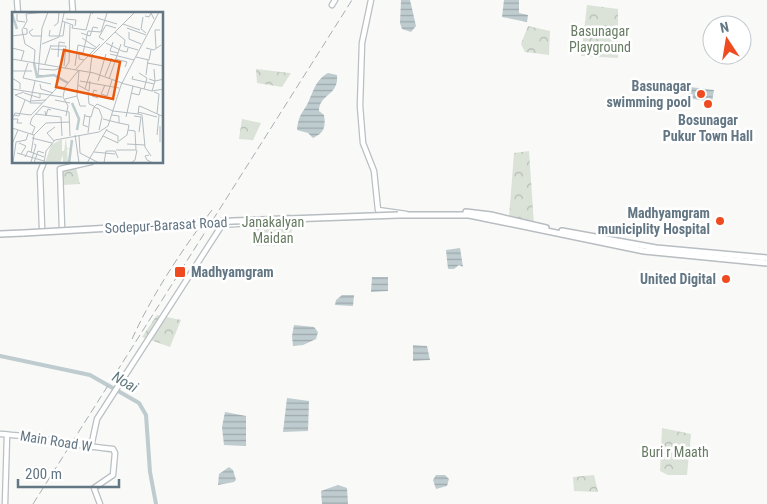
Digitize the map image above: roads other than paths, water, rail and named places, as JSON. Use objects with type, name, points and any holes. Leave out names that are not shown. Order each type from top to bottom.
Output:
[{"type":"main road","points":[[409,215],[452,212],[480,213],[624,244],[719,256],[767,258]]},
{"type":"main road","name":"Sodepur-Barasat Road","points":[[0,234],[233,220],[409,215]]},
{"type":"main road","points":[[409,215],[469,215],[644,250],[767,263]]},
{"type":"street","points":[[332,5],[335,0]]},
{"type":"street","points":[[372,0],[362,43],[360,69],[363,143],[374,171],[378,210],[409,215]]},
{"type":"street","points":[[42,228],[40,179],[44,164]]},
{"type":"street","points":[[62,228],[60,168],[81,164]]},
{"type":"street","points":[[91,447],[97,419],[222,225],[283,220],[399,217],[409,215]]},
{"type":"street","name":"Main Road W","points":[[0,434],[24,435],[113,449],[115,453],[114,472],[94,488],[100,504]]},
{"type":"street","points":[[5,504],[7,434]]},
{"type":"waterway","name":"Noai","points":[[0,356],[90,375],[139,403],[146,415],[150,472],[156,504]]},
{"type":"railway","points":[[33,504],[352,0]]},
{"type":"railway","points":[[132,339],[149,305],[169,272],[212,210]]},
{"type":"place","name":"Basunagar swimming pool","points":[[701,94]]},
{"type":"place","name":"Bosunagar Pukur Town Hall","points":[[708,104]]},
{"type":"place","name":"Madhyamgram municiplity Hospital","points":[[720,221]]},
{"type":"place","name":"Madhyamgram","points":[[180,272]]},
{"type":"place","name":"United Digital","points":[[726,279]]},
{"type":"park label","name":"Basunagar Playground","points":[[600,40]]},
{"type":"park label","name":"Janakalyan Maidan","points":[[273,230]]},
{"type":"park label","name":"Buri r Maath","points":[[675,452]]}]
